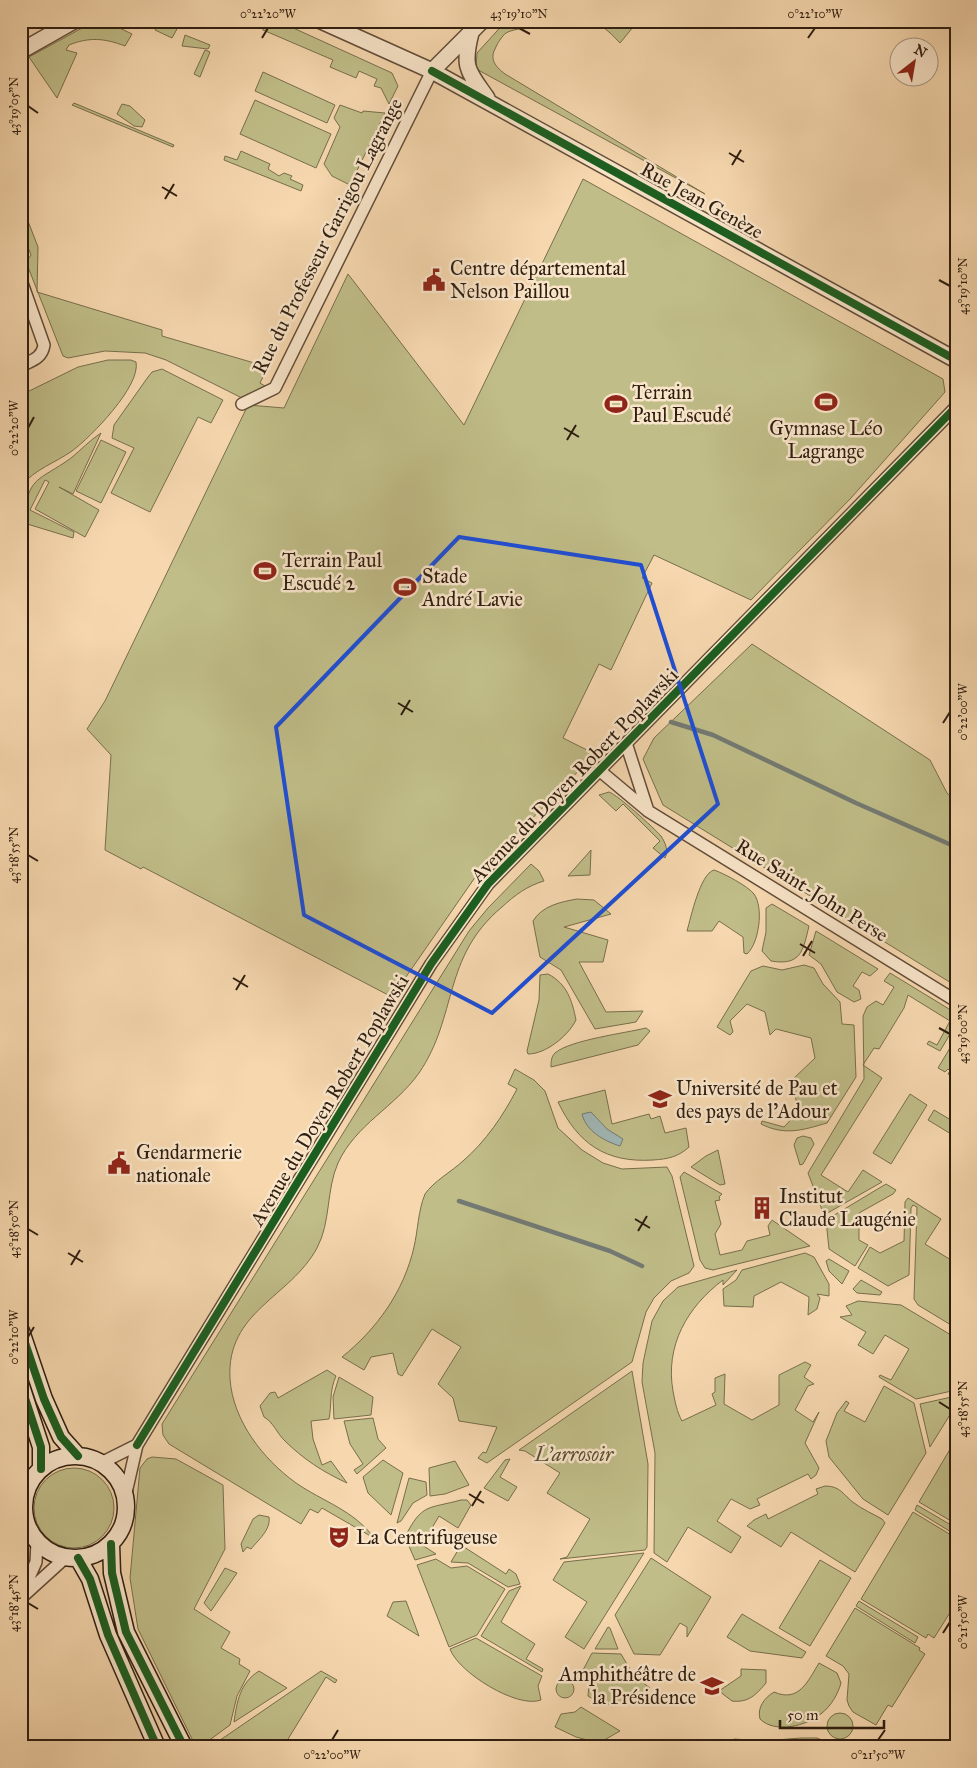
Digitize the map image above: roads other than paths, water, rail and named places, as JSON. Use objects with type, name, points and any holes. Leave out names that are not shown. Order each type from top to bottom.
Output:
[{"type":"main road","points":[[21,1331],[44,1399],[61,1437],[78,1456]]},
{"type":"main road","points":[[21,1386],[41,1447],[41,1469]]},
{"type":"main road","points":[[78,1456],[101,1463],[116,1477],[125,1497],[126,1513],[121,1530],[111,1544],[90,1556],[71,1558],[50,1552],[37,1542],[29,1530],[23,1515],[25,1485],[52,1461],[78,1456]]},
{"type":"main road","points":[[111,1544],[112,1573],[126,1632],[184,1747]]},
{"type":"main road","points":[[71,1558],[90,1579],[108,1635],[157,1747]]},
{"type":"street","points":[[21,51],[74,21]]},
{"type":"street","name":"Rue Jean Genèze","points":[[322,21],[432,70],[956,360]]},
{"type":"street","points":[[432,70],[482,21]]},
{"type":"street","points":[[471,33],[465,55],[468,71],[490,102]]},
{"type":"street","name":"Rue du Professeur Garrigou Lagrange","points":[[242,404],[275,388],[432,70]]},
{"type":"street","points":[[21,280],[44,345],[43,353],[39,357],[21,366]]},
{"type":"street","name":"Avenue du Doyen Robert Poplawski","points":[[125,1497],[137,1445],[446,940],[488,884],[956,407]]},
{"type":"street","points":[[626,743],[649,811]]},
{"type":"street","name":"Rue Saint-John Perse","points":[[599,770],[649,811],[956,1001]]},
{"type":"street","points":[[101,1463],[137,1445]]},
{"type":"street","points":[[21,1597],[36,1562],[37,1542]]},
{"type":"street","points":[[21,1597],[71,1558]]},
{"type":"water","points":[[591,1112],[607,1129],[623,1139],[620,1146],[602,1138],[587,1125],[582,1114]]},
{"type":"waterway","points":[[671,722],[713,735],[856,803],[956,847]]},
{"type":"waterway","points":[[459,1201],[610,1251],[642,1266]]},
{"type":"place","name":"Centre départemental Nelson Paillou","points":[[434,280]]},
{"type":"place","name":"Gymnase Léo Lagrange","points":[[826,402]]},
{"type":"place","name":"Terrain Paul Escudé","points":[[616,404]]},
{"type":"place","name":"Terrain Paul Escudé 2","points":[[265,571]]},
{"type":"place","name":"Stade André Lavie","points":[[405,587]]},
{"type":"place","name":"Université de Pau et des pays de l'Adour","points":[[660,1099]]},
{"type":"place","name":"Gendarmerie nationale","points":[[119,1163]]},
{"type":"place","name":"Institut Claude Laugénie","points":[[762,1208]]},
{"type":"place","name":"La Centrifugeuse","points":[[339,1537]]},
{"type":"place","name":"Amphithéâtre de la Présidence","points":[[712,1686]]},
{"type":"park label","name":"L'arrosoir","points":[[574,1454]]}]
